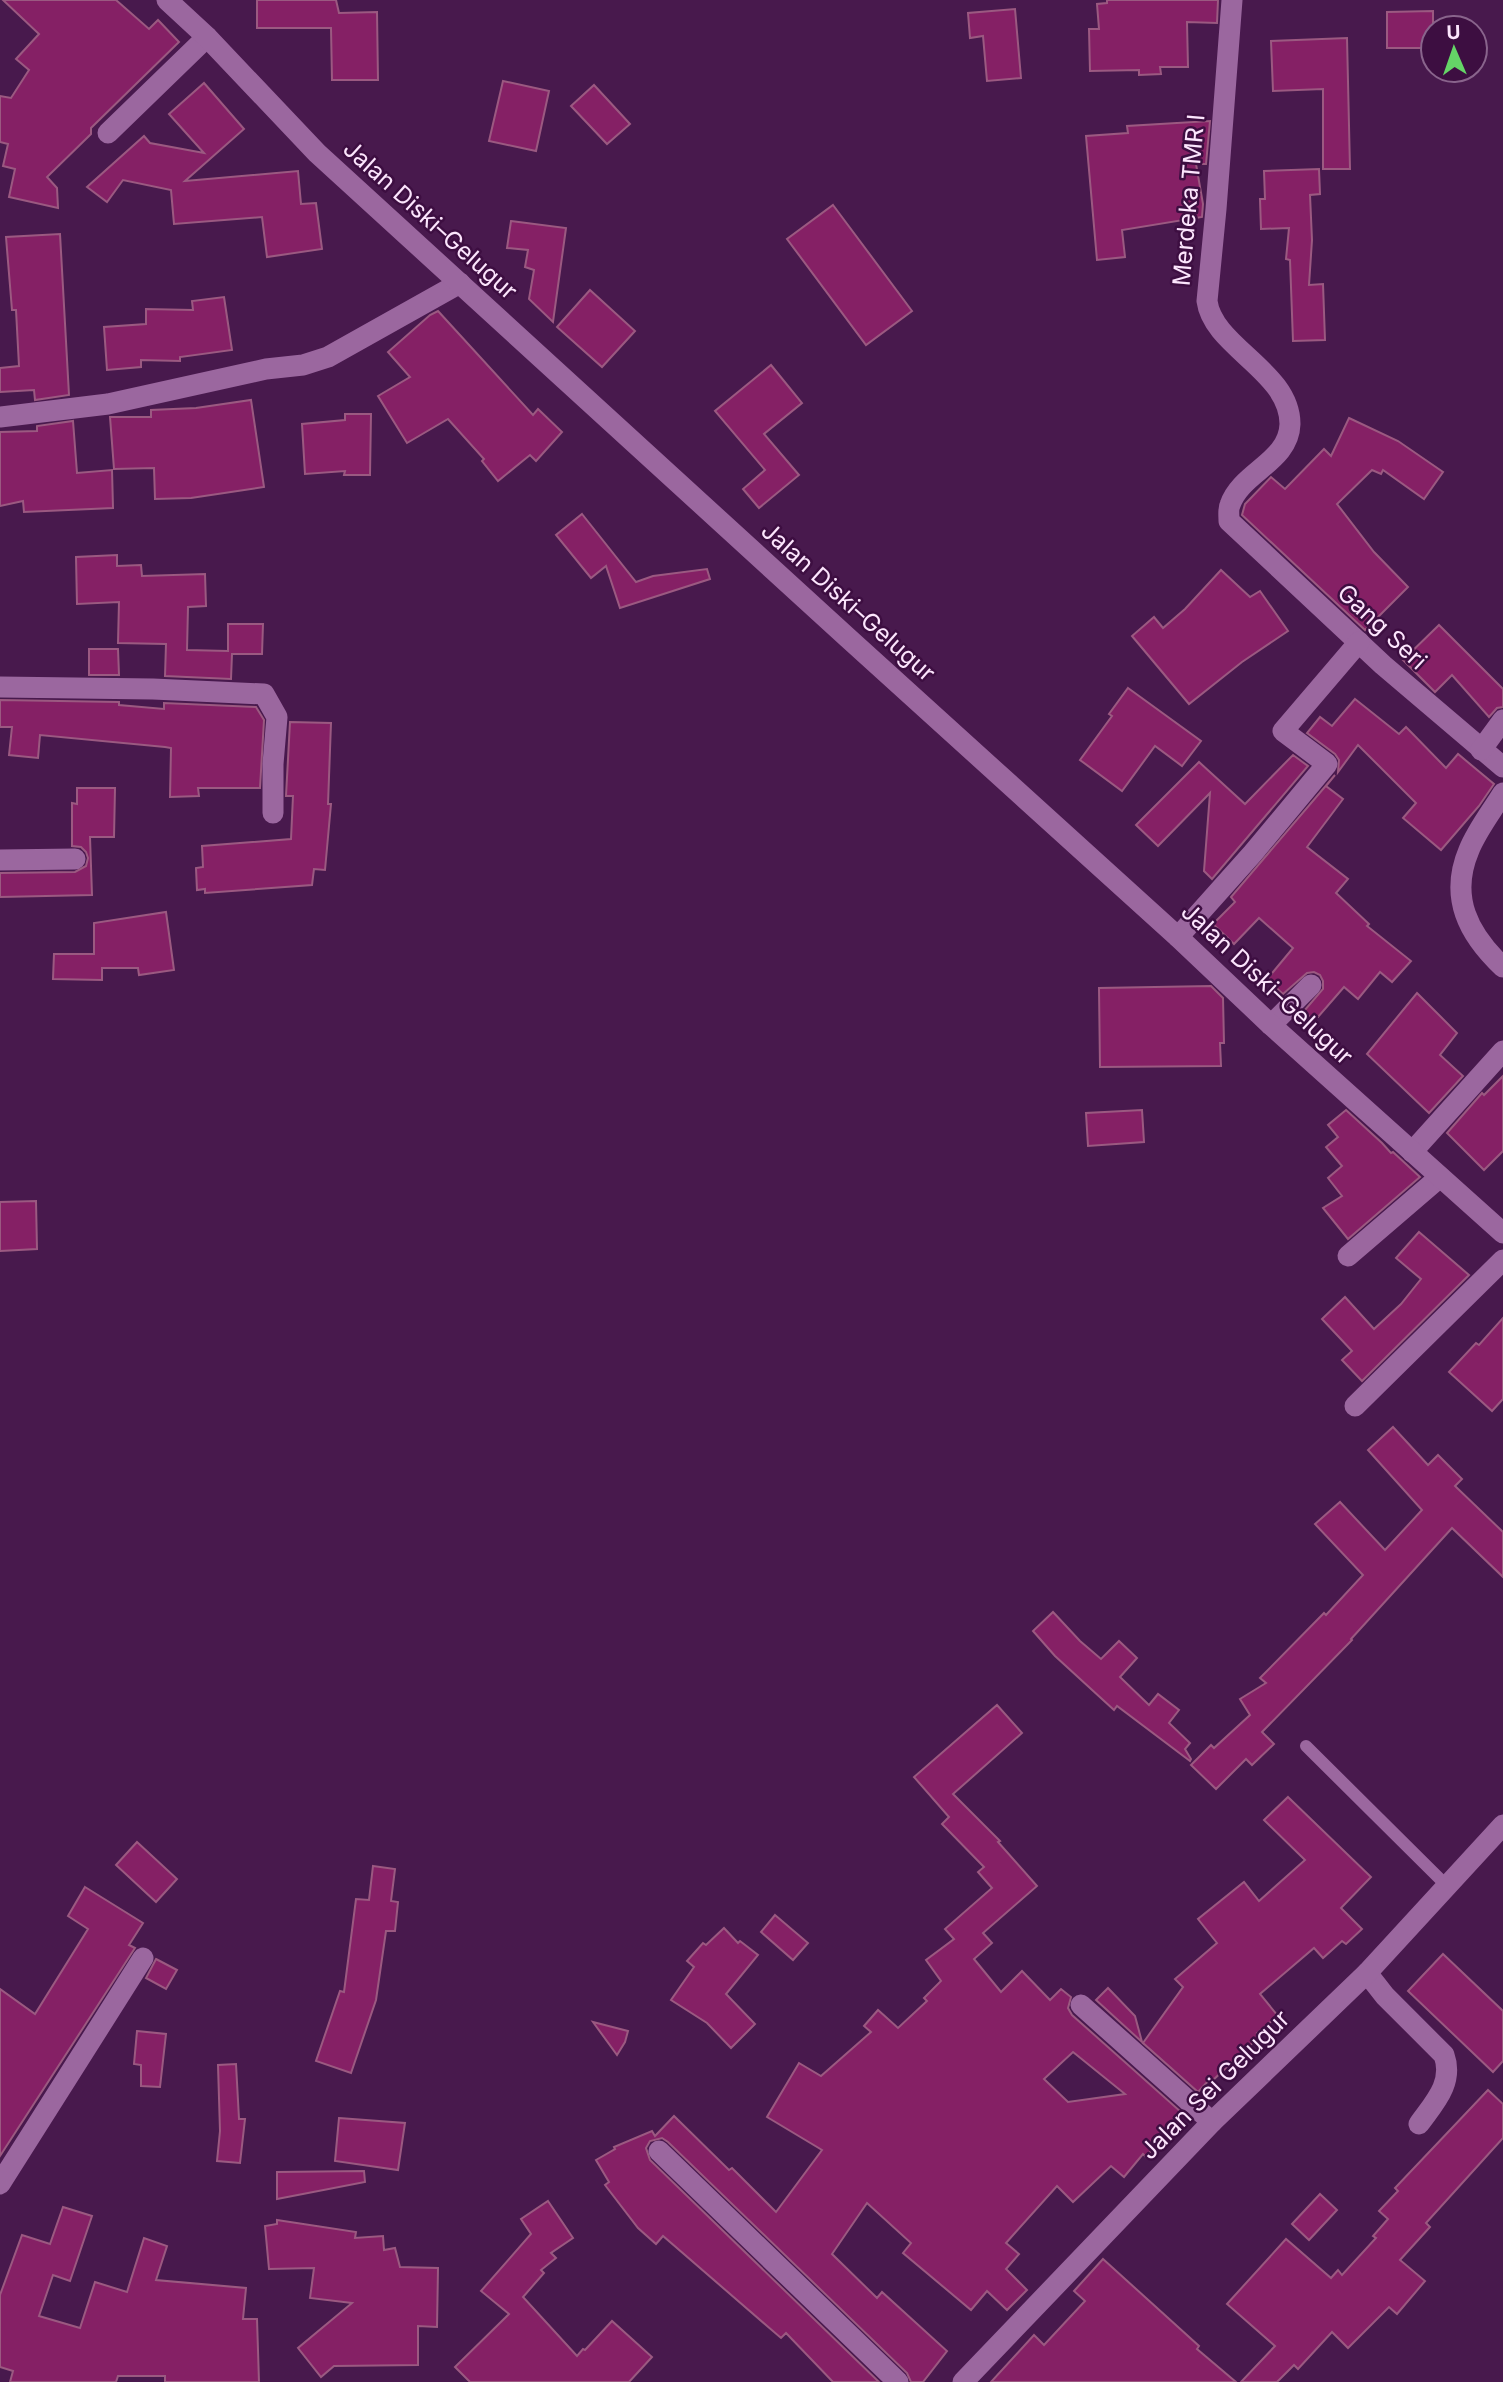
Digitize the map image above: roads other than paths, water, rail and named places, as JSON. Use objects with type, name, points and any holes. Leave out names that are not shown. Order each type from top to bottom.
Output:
[{"type":"street","name":"Jalan Diski–Gelugur","points":[[167,0],[207,37],[317,153],[1178,937],[1271,1025],[1503,1233]]},
{"type":"street","name":"Merdeka TMR I","points":[[1229,521],[1230,505],[1244,485],[1283,448],[1290,422],[1286,401],[1273,383],[1217,325],[1208,309],[1232,0]]},
{"type":"street","points":[[108,133],[207,37]]},
{"type":"street","points":[[0,416],[108,404],[266,369],[303,365],[328,357],[460,283]]},
{"type":"street","name":"Gang Seri","points":[[1229,521],[1359,642],[1503,768]]},
{"type":"street","points":[[1178,937],[1327,764],[1283,731],[1359,642]]},
{"type":"street","points":[[0,687],[264,694],[277,718],[273,813]]},
{"type":"street","points":[[1481,750],[1503,720]]},
{"type":"street","points":[[1503,793],[1469,847],[1461,872],[1460,893],[1472,931],[1488,953],[1503,967]]},
{"type":"street","points":[[0,860],[75,859]]},
{"type":"street","points":[[1271,1025],[1311,985]]},
{"type":"street","points":[[1412,1152],[1503,1051]]},
{"type":"street","points":[[1348,1256],[1440,1177]]},
{"type":"street","points":[[1354,1406],[1503,1260]]},
{"type":"street","name":"Jalan Sei Gelugur","points":[[963,2382],[1212,2122],[1367,1973],[1503,1825]]},
{"type":"street","points":[[0,2184],[143,1958]]},
{"type":"street","points":[[1367,1973],[1385,1996],[1444,2055],[1448,2066],[1443,2089],[1419,2124]]},
{"type":"street","points":[[1081,2005],[1212,2122]]},
{"type":"street","points":[[659,2151],[898,2382]]},
{"type":"lane","points":[[1306,1746],[1447,1886]]}]
